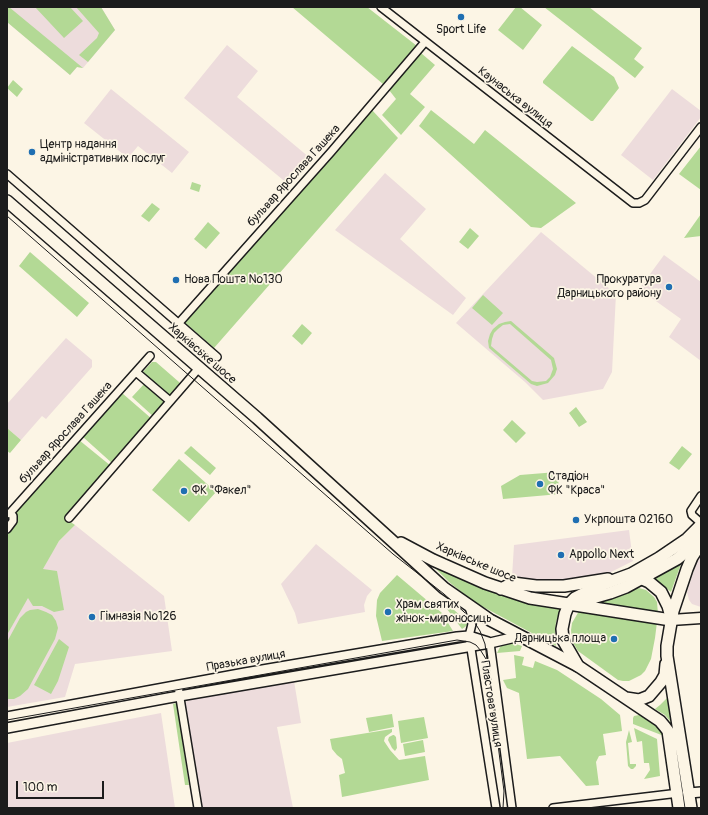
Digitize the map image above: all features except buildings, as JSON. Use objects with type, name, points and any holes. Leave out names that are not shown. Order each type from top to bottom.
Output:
[{"type":"main road","name":"Харківське шосе","points":[[7,201],[257,418],[444,588],[490,620],[520,636]]},
{"type":"main road","points":[[578,666],[563,640],[563,624],[569,604],[575,598],[588,591],[631,574],[672,550],[687,539],[701,524]]},
{"type":"main road","name":"Харківське шосе","points":[[379,528],[398,541],[432,560],[501,589],[530,598],[671,620]]},
{"type":"main road","points":[[569,604],[610,593],[643,578],[700,544]]},
{"type":"main road","points":[[624,697],[639,700],[649,696],[655,691],[665,675],[671,620],[687,568],[700,544]]},
{"type":"main road","name":"Харківське шосе","points":[[501,589],[513,583],[536,586],[564,586],[598,582],[631,574]]},
{"type":"main road","points":[[631,574],[643,578],[661,592],[668,606],[671,620]]},
{"type":"main road","points":[[671,620],[701,618]]},
{"type":"main road","points":[[520,636],[578,666],[660,721],[668,731],[678,808]]},
{"type":"main road","points":[[667,656],[690,793],[691,808]]},
{"type":"street","name":"Каунаська вулиця","points":[[381,7],[630,201],[636,204],[645,200],[701,127]]},
{"type":"street","name":"бульвар Ярослава Гашека","points":[[178,324],[331,152],[425,42]]},
{"type":"street","name":"Харківське шосе","points":[[7,174],[217,357]]},
{"type":"street","name":"бульвар Ярослава Гашека","points":[[7,529],[13,521],[13,516],[9,514],[150,356]]},
{"type":"street","points":[[69,518],[199,368]]},
{"type":"street","points":[[136,372],[170,401]]},
{"type":"street","points":[[701,496],[691,511],[692,515],[701,524]]},
{"type":"street","name":"Пластова вулиця","points":[[468,605],[473,620],[469,636],[496,808]]},
{"type":"street","name":"Празька вулиця","points":[[7,717],[381,649],[469,636],[490,643]]},
{"type":"street","name":"Празька вулиця","points":[[7,728],[180,696],[490,643],[520,636]]},
{"type":"street","name":"Пластова вулиця","points":[[490,643],[512,808]]},
{"type":"street","points":[[178,686],[198,808]]},
{"type":"street","points":[[553,808],[701,792]]},
{"type":"shaded area","points":[[7,7],[101,7],[115,30],[83,68],[77,67],[70,75],[7,22]]},
{"type":"shaded area","points":[[227,45],[258,71],[237,97],[310,158],[288,184],[184,98]]},
{"type":"shaded area","points":[[111,89],[189,152],[172,173],[138,146],[128,158],[84,123]]},
{"type":"shaded area","points":[[672,89],[701,111],[701,117],[653,180],[621,155]]},
{"type":"shaded area","points":[[385,173],[426,209],[400,239],[466,298],[453,315],[335,230]]},
{"type":"shaded area","points":[[541,232],[616,294],[612,372],[603,389],[543,400],[525,382],[456,323]]},
{"type":"shaded area","points":[[664,255],[701,282],[701,361],[669,337],[681,319],[639,289]]},
{"type":"shaded area","points":[[66,338],[92,360],[92,367],[46,419],[42,416],[21,440],[7,428],[7,404]]},
{"type":"shaded area","name":"Гімназія №126","points":[[75,525],[164,596],[172,651],[75,664],[65,697],[7,707],[7,635],[59,541]]},
{"type":"shaded area","points":[[629,530],[633,561],[609,573],[575,581],[533,580],[512,577],[514,545]]},
{"type":"shaded area","points":[[316,544],[372,590],[367,596],[364,605],[365,612],[298,624],[295,613],[281,584]]},
{"type":"shaded area","points":[[701,555],[701,607],[692,604],[689,600],[687,592],[698,558]]},
{"type":"shaded area","points":[[294,681],[301,723],[277,727],[293,808],[201,808],[184,705],[186,702],[190,698]]},
{"type":"shaded area","points":[[161,713],[175,808],[9,808],[7,803],[7,743]]},
{"type":"green space","points":[[7,7],[9,7],[83,68],[77,67],[70,75],[7,22]]},
{"type":"green space","points":[[35,7],[70,7],[83,21],[64,38]]},
{"type":"green space","points":[[76,7],[101,7],[115,30],[88,62],[79,55],[97,38],[99,33]]},
{"type":"green space","points":[[292,7],[367,7],[417,46],[383,84]]},
{"type":"green space","points":[[516,7],[520,7],[542,25],[523,50],[498,30]]},
{"type":"green space","points":[[544,7],[589,7],[642,48],[634,59],[644,67],[635,78]]},
{"type":"green space","points":[[572,46],[614,77],[619,88],[593,121],[591,121],[543,83],[543,81]]},
{"type":"green space","points":[[421,53],[435,65],[410,94],[425,107],[401,135],[382,115],[396,99],[389,90]]},
{"type":"green space","points":[[13,80],[23,89],[17,97],[7,88]]},
{"type":"green space","points":[[372,110],[398,138],[214,348],[184,322]]},
{"type":"green space","points":[[431,110],[474,144],[485,130],[576,203],[541,228],[531,227],[419,126]]},
{"type":"green space","points":[[701,146],[701,190],[679,174]]},
{"type":"green space","points":[[192,182],[201,185],[199,192],[190,189]]},
{"type":"green space","points":[[152,203],[160,209],[149,222],[141,216]]},
{"type":"green space","points":[[701,214],[701,236],[684,238]]},
{"type":"green space","points":[[208,222],[220,233],[206,249],[194,239]]},
{"type":"green space","points":[[470,228],[479,236],[468,249],[459,242]]},
{"type":"green space","points":[[30,252],[89,303],[77,317],[19,266]]},
{"type":"green space","points":[[483,295],[503,313],[492,325],[472,308]]},
{"type":"green space","points":[[511,321],[554,358],[557,369],[555,375],[548,383],[537,386],[531,384],[489,348],[488,341],[493,329],[499,324]],"holes":[[[510,324],[551,360],[553,369],[550,377],[546,381],[532,381],[491,346],[494,333],[503,325]]]},
{"type":"green space","points":[[302,324],[312,333],[302,345],[292,336]]},
{"type":"green space","points":[[152,362],[156,362],[179,382],[181,386],[172,396],[166,397],[142,373]]},
{"type":"green space","points":[[145,383],[164,400],[164,404],[154,417],[132,397]]},
{"type":"green space","points":[[122,393],[152,419],[113,464],[83,437]]},
{"type":"green space","points":[[576,407],[587,422],[579,427],[569,413]]},
{"type":"green space","points":[[512,420],[526,433],[516,443],[503,430]]},
{"type":"green space","points":[[7,428],[21,440],[10,453],[7,451]]},
{"type":"green space","points":[[79,440],[111,466],[69,521],[75,525],[59,541],[43,569],[57,571],[64,610],[54,612],[42,606],[33,606],[28,598],[7,635],[7,531],[14,511]]},
{"type":"green space","points":[[191,446],[216,468],[210,475],[184,453]]},
{"type":"green space","points":[[682,446],[692,454],[679,470],[669,463]]},
{"type":"green space","name":"ФК \"Факел\"","points":[[179,459],[216,492],[189,522],[152,490]]},
{"type":"green space","name":"Стадіон ФК \"Краса\"","points":[[557,472],[560,494],[503,499],[501,486],[520,475]]},
{"type":"green space","points":[[682,561],[671,592],[654,578]]},
{"type":"green space","points":[[432,565],[500,595],[537,605],[561,608],[556,622],[556,646],[474,602],[449,582]]},
{"type":"green space","points":[[397,575],[442,613],[453,631],[382,641],[376,616],[377,600],[380,593]]},
{"type":"green space","points":[[639,588],[646,590],[654,597],[657,602],[658,614],[591,604],[613,598]]},
{"type":"green space","points":[[446,603],[469,623],[465,627],[462,629],[444,605]]},
{"type":"green space","points":[[38,609],[52,615],[56,621],[58,628],[55,639],[28,689],[14,699],[7,699],[7,642],[20,618],[30,610]]},
{"type":"green space","points":[[579,611],[657,622],[651,659],[645,671],[641,675],[629,681],[618,680],[578,651],[572,641],[571,630],[572,623]]},
{"type":"green space","points":[[59,639],[69,647],[58,681],[51,694],[34,685]]},
{"type":"green space","points":[[509,643],[522,646],[520,651],[497,653],[500,647]]},
{"type":"green space","points":[[514,655],[524,657],[522,665],[533,668],[535,661],[557,670],[601,699],[620,715],[622,731],[603,734],[606,755],[599,756],[596,762],[599,785],[586,786],[560,756],[527,759],[519,693],[507,688],[503,680],[516,678]]},
{"type":"green space","points":[[669,696],[674,726],[665,715],[655,709]]},
{"type":"green space","points":[[177,703],[189,785],[185,785],[173,704]]},
{"type":"green space","points":[[392,714],[394,727],[369,732],[366,718]]},
{"type":"green space","points":[[639,715],[647,718],[661,728],[664,736],[633,724],[634,716]]},
{"type":"green space","points":[[424,717],[428,738],[401,743],[398,721]]},
{"type":"green space","points":[[634,728],[657,739],[660,776],[644,779],[650,770],[649,763],[644,763],[642,741],[637,742]]},
{"type":"green space","points":[[392,729],[392,732],[385,737],[384,741],[390,750],[399,760],[425,756],[429,780],[342,797],[339,775],[345,773],[342,759],[332,749],[330,739]]},
{"type":"green space","points":[[629,730],[632,742],[628,743],[630,764],[636,764],[633,769],[628,766],[626,742]]},
{"type":"green space","points":[[393,735],[396,737],[397,748],[395,751],[388,740],[389,737]]},
{"type":"green space","points":[[423,740],[425,752],[405,756],[403,744]]},
{"type":"tram line","points":[[7,216],[393,554],[444,594],[473,620],[480,631],[485,644],[504,791],[503,808]]},
{"type":"tram line","points":[[7,720],[457,640],[470,642],[476,645],[486,659]]},
{"type":"place","name":"Sport Life","points":[[461,17]]},
{"type":"place","name":"Центр надання адміністративних послуг","points":[[32,152]]},
{"type":"place","name":"Нова Пошта №130","points":[[176,280]]},
{"type":"place","name":"Прокуратура Дарницького району","points":[[669,287]]},
{"type":"place","name":"Стадіон ФК \"Краса\"","points":[[540,484]]},
{"type":"place","name":"ФК \"Факел\"","points":[[184,491]]},
{"type":"place","name":"Укрпошта 02160","points":[[576,520]]},
{"type":"place","name":"Appollo Next","points":[[561,555]]},
{"type":"place","name":"Храм святих жінок-мироносиць","points":[[388,612]]},
{"type":"place","name":"Гімназія №126","points":[[92,617]]},
{"type":"place","name":"Дарницька площа","points":[[614,639]]}]
